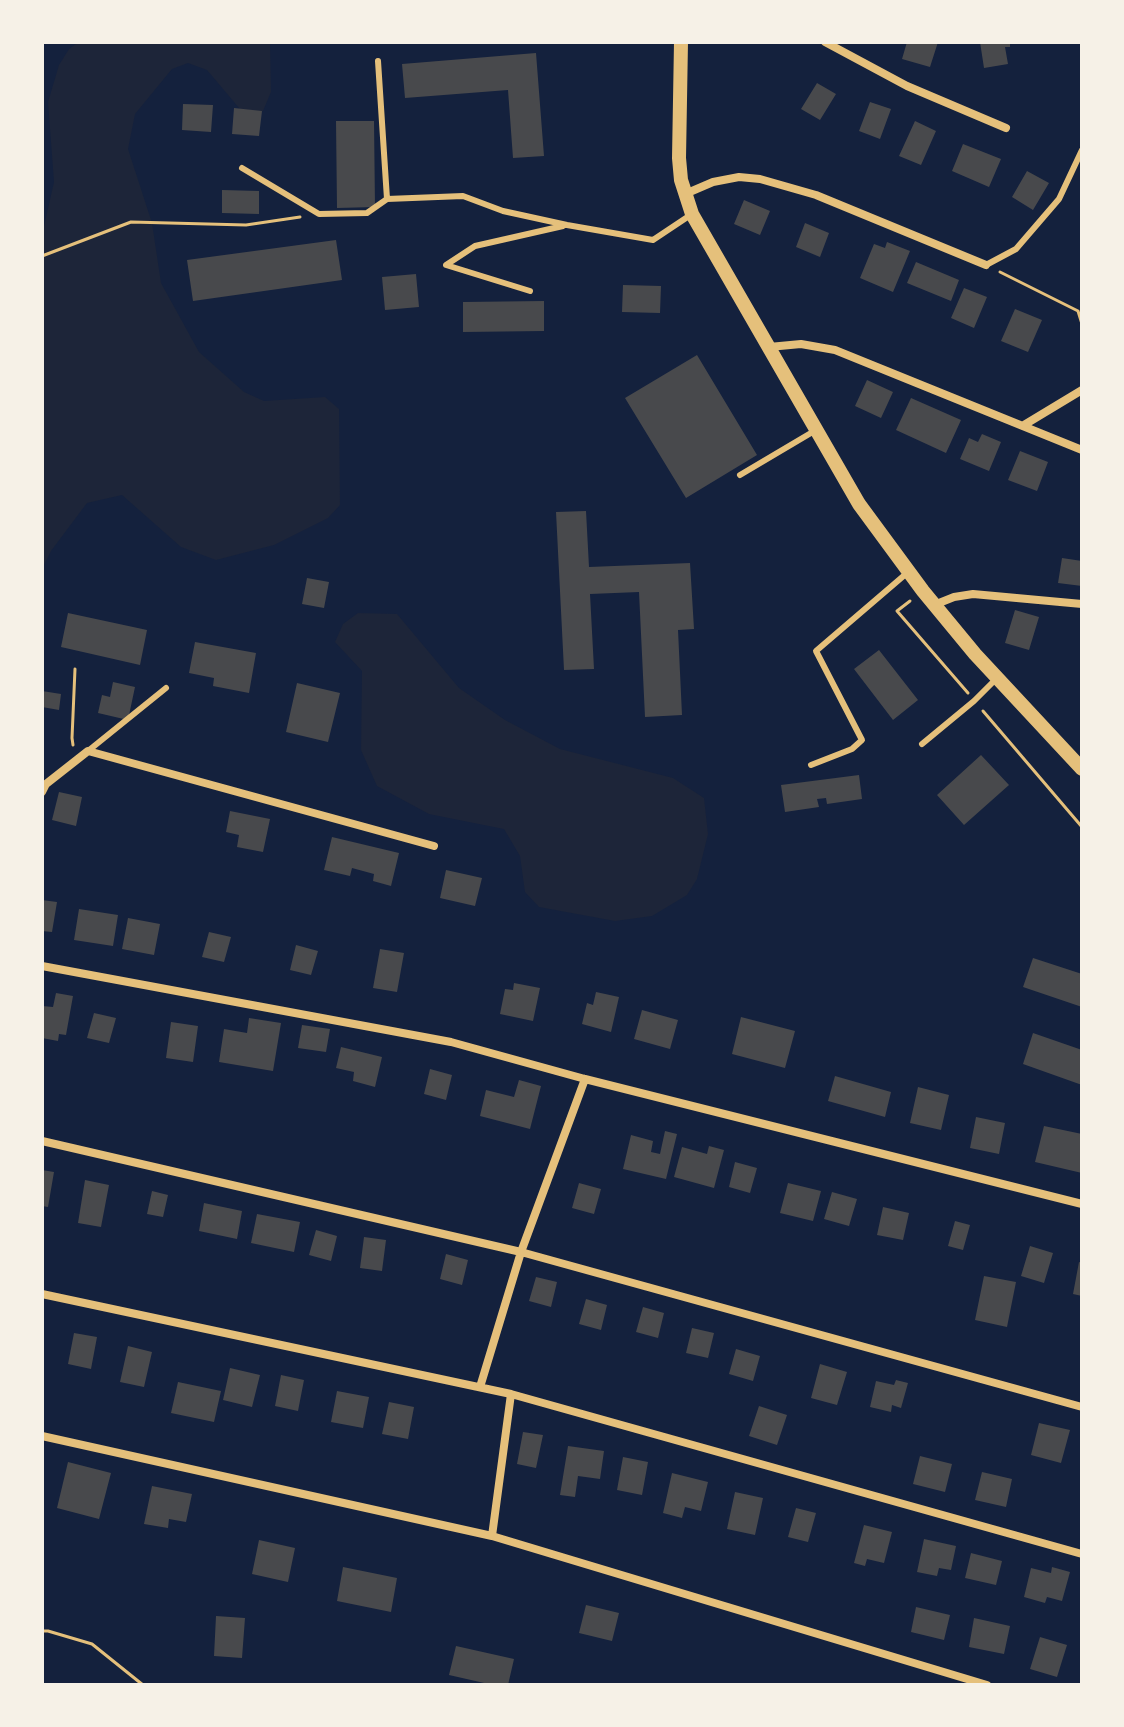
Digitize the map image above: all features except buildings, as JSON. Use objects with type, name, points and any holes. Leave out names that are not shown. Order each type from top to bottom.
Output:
[{"type":"street","points":[[681,42],[679,158],[681,180],[692,214],[859,504],[934,605],[1082,769]]},
{"type":"street","points":[[825,42],[907,86],[1006,128]]},
{"type":"street","points":[[685,194],[713,182],[739,177],[760,179],[816,195],[986,265]]},
{"type":"street","points":[[769,347],[801,344],[835,350],[1082,450]]},
{"type":"street","points":[[1024,425],[1082,390]]},
{"type":"street","points":[[934,605],[973,594],[1082,604]]},
{"type":"street","points":[[42,792],[46,784],[88,751],[434,846]]},
{"type":"street","points":[[42,966],[451,1042],[585,1079],[1082,1204]]},
{"type":"street","points":[[480,1387],[521,1252],[585,1079]]},
{"type":"street","points":[[42,1141],[521,1252],[1082,1407]]},
{"type":"street","points":[[42,1294],[511,1394],[1082,1554]]},
{"type":"street","points":[[492,1536],[511,1394]]},
{"type":"street","points":[[42,1436],[492,1536],[987,1685]]},
{"type":"lane","points":[[378,61],[387,199]]},
{"type":"lane","points":[[986,265],[1016,249],[1059,199],[1082,150]]},
{"type":"lane","points":[[242,168],[319,214],[367,213],[387,199],[463,196],[503,211],[653,240],[692,214]]},
{"type":"lane","points":[[530,291],[446,265],[475,246],[567,225]]},
{"type":"lane","points":[[740,475],[817,430]]},
{"type":"lane","points":[[811,765],[852,749],[862,740],[816,651],[908,572]]},
{"type":"lane","points":[[922,744],[997,678]]},
{"type":"lane","points":[[88,751],[166,688]]},
{"type":"path","points":[[42,256],[131,222],[246,225],[319,214]]},
{"type":"path","points":[[986,265],[1078,311],[1082,324]]},
{"type":"path","points":[[75,669],[72,738],[76,761]]},
{"type":"path","points":[[42,1631],[92,1644],[143,1685]]},
{"type":"shaded area","points":[[79,42],[270,42],[271,92],[263,111],[245,115],[207,70],[188,63],[172,69],[135,114],[128,149],[152,223],[161,283],[199,352],[244,392],[264,401],[325,397],[339,409],[340,505],[328,518],[274,545],[216,560],[181,547],[122,495],[87,503],[51,551],[42,569],[42,235],[54,182],[48,102],[59,65],[69,49]]},
{"type":"shaded area","points":[[358,613],[397,614],[459,688],[505,720],[560,749],[673,778],[704,798],[708,834],[697,879],[687,895],[652,916],[615,921],[539,907],[525,892],[520,856],[504,829],[429,814],[377,786],[361,750],[362,671],[335,642],[343,624]]}]
